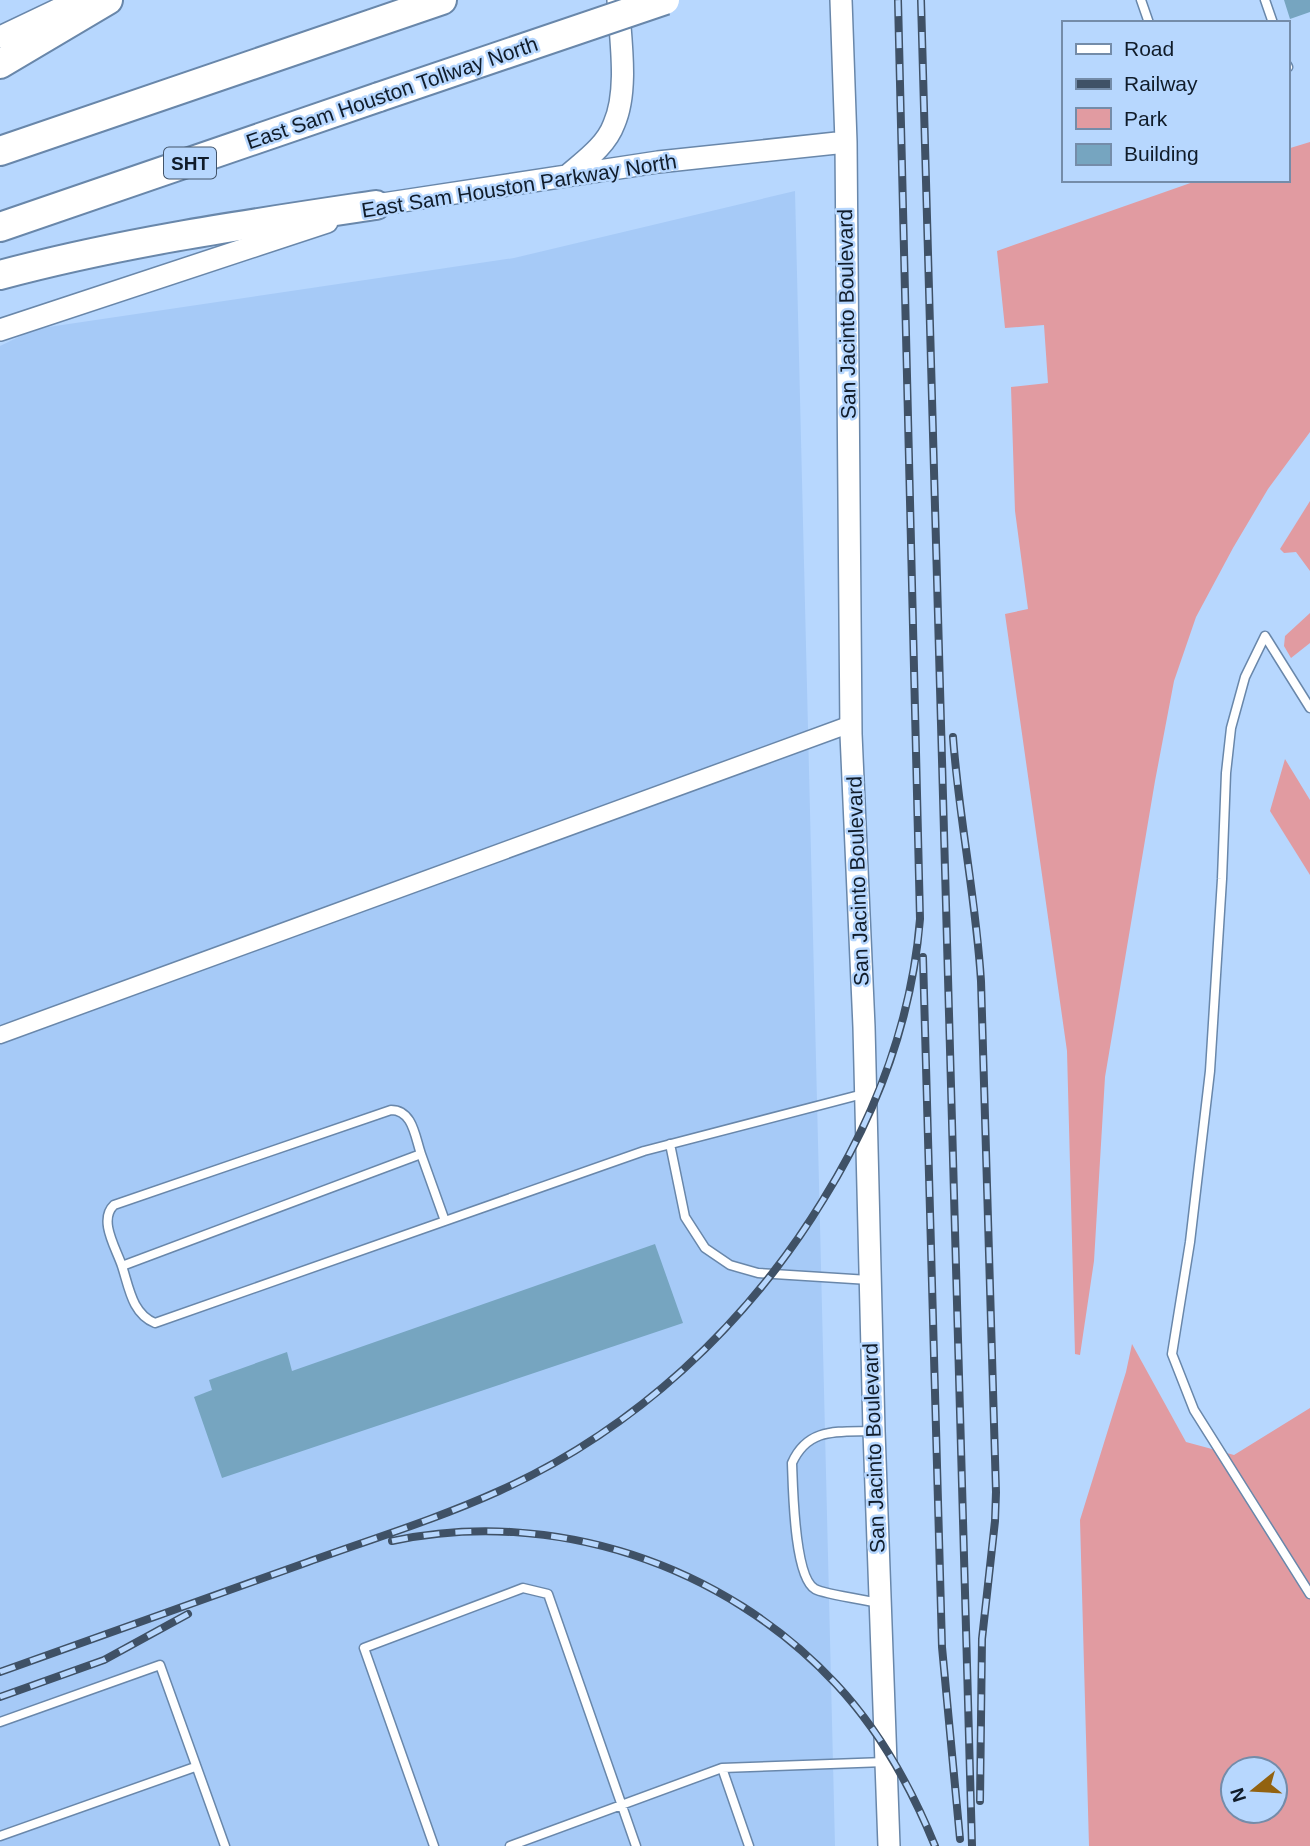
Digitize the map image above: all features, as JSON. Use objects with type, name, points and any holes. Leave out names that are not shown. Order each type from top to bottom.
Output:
[{"type":"highway","points":[[0,64],[108,0]]},
{"type":"highway","points":[[0,152],[442,0]]},
{"type":"highway","name":"East Sam Houston Tollway North","points":[[0,228],[665,0]]},
{"type":"highway","points":[[0,275],[176,235],[376,205]]},
{"type":"main road","points":[[0,37],[78,0]]},
{"type":"main road","points":[[567,176],[597,150],[614,125],[622,89],[618,0]]},
{"type":"main road","name":"San Jacinto Boulevard","points":[[841,0],[846,142],[851,724],[866,1093],[869,1280],[889,1846]]},
{"type":"main road","name":"East Sam Houston Parkway North","points":[[0,330],[376,205],[658,162],[846,142]]},
{"type":"street","points":[[0,1035],[851,724]]},
{"type":"lane","points":[[1141,0],[1148,21]]},
{"type":"lane","points":[[1265,0],[1272,21]]},
{"type":"lane","points":[[1310,708],[1265,636],[1245,677],[1231,728],[1226,774],[1210,1070],[1190,1242],[1172,1354],[1194,1410],[1310,1594]]},
{"type":"lane","points":[[445,1221],[407,1115],[399,1110],[391,1110],[114,1205],[107,1211],[106,1220],[137,1310],[145,1320],[155,1323],[445,1221],[644,1151],[866,1093]]},
{"type":"lane","points":[[670,1144],[685,1217],[705,1248],[730,1265],[758,1273],[869,1280]]},
{"type":"lane","points":[[122,1266],[421,1154]]},
{"type":"lane","points":[[874,1431],[830,1432],[808,1440],[798,1449],[792,1463],[800,1563],[807,1581],[815,1590],[879,1603]]},
{"type":"lane","points":[[435,1846],[364,1648],[523,1588],[548,1594],[636,1846]]},
{"type":"lane","points":[[0,1722],[160,1665],[225,1846]]},
{"type":"lane","points":[[510,1846],[722,1768],[886,1762]]},
{"type":"lane","points":[[0,1836],[195,1767]]},
{"type":"lane","points":[[722,1768],[749,1846]]},
{"type":"shaded area","points":[[795,191],[835,1846],[0,1846],[0,346],[35,329],[514,258]]},
{"type":"green space","points":[[1310,142],[1310,432],[1268,489],[1233,548],[1196,617],[1174,681],[1105,1077],[1094,1261],[1080,1355],[1075,1354],[1067,1051],[1005,614],[1028,609],[1015,511],[1011,387],[1048,383],[1044,325],[1005,328],[997,251],[1193,182],[1289,182],[1289,148]]},
{"type":"green space","points":[[1310,501],[1310,571],[1296,552],[1284,553],[1280,549]]},
{"type":"green space","points":[[1310,613],[1310,643],[1291,658],[1284,646],[1285,636]]},
{"type":"green space","points":[[1285,759],[1310,800],[1310,875],[1270,811]]},
{"type":"green space","points":[[1132,1344],[1186,1442],[1234,1455],[1310,1408],[1310,1846],[1089,1846],[1080,1520],[1126,1372]]},
{"type":"building","points":[[1284,0],[1310,0],[1310,12],[1290,19]]},
{"type":"building","points":[[655,1244],[683,1323],[222,1478],[194,1397],[212,1390],[209,1380],[287,1352],[292,1371]]},
{"type":"railway","points":[[0,1672],[428,1520],[499,1491],[596,1438],[683,1370],[722,1331],[759,1290],[793,1246],[842,1168],[875,1100],[900,1029],[916,956],[920,919],[898,0]]},
{"type":"railway","points":[[921,0],[972,1846]]},
{"type":"railway","points":[[953,737],[981,981],[996,1492],[982,1639],[980,1801]]},
{"type":"railway","points":[[923,957],[942,1647],[960,1839]]},
{"type":"railway","points":[[392,1541],[453,1532],[514,1532],[574,1540],[632,1555],[689,1577],[742,1606],[791,1642],[852,1702],[893,1760],[916,1802],[935,1846]]},
{"type":"railway","points":[[0,1697],[104,1660],[188,1614]]}]
